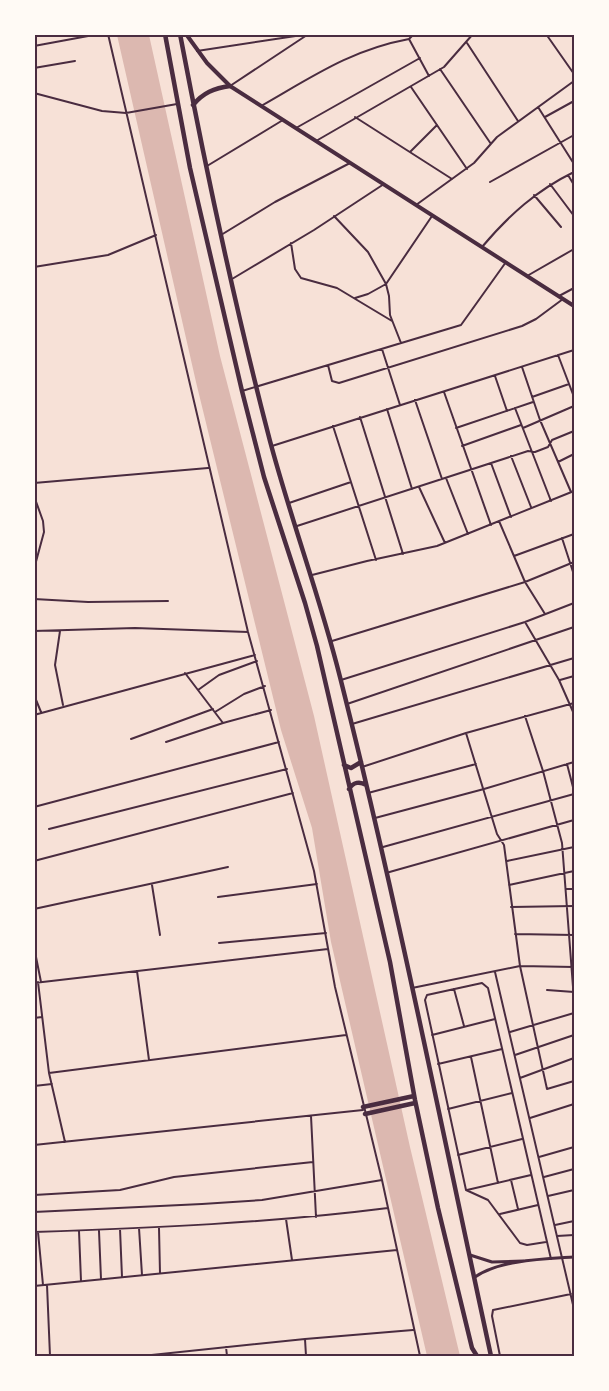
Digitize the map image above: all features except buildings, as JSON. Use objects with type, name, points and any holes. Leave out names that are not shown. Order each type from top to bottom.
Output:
[{"type":"highway","points":[[165,34],[177,104],[242,391],[271,502],[312,624],[390,962],[415,1103],[438,1208],[475,1356]]},
{"type":"highway","points":[[180,34],[221,235],[257,387],[272,446],[331,641],[352,724],[491,1356]]},
{"type":"highway","points":[[193,105],[206,93],[230,86]]},
{"type":"highway","points":[[344,765],[349,768],[361,764]]},
{"type":"highway","points":[[349,789],[356,783],[361,782],[366,785]]},
{"type":"highway","points":[[365,1110],[414,1096]]},
{"type":"highway","points":[[365,1110],[415,1103]]},
{"type":"main road","points":[[186,34],[197,51],[230,86],[574,306]]},
{"type":"street","points":[[34,45],[99,34]]},
{"type":"street","points":[[108,34],[249,632],[317,884],[346,1035],[382,1180],[420,1356]]},
{"type":"street","points":[[261,106],[357,52],[409,39],[414,34]]},
{"type":"street","points":[[316,141],[449,63],[473,34]]},
{"type":"street","points":[[546,34],[574,74]]},
{"type":"street","points":[[197,51],[308,35]]},
{"type":"street","points":[[230,86],[308,35]]},
{"type":"street","points":[[409,39],[429,76]]},
{"type":"street","points":[[467,42],[518,121]]},
{"type":"street","points":[[296,128],[420,58]]},
{"type":"street","points":[[34,68],[75,61]]},
{"type":"street","points":[[440,69],[491,144]]},
{"type":"street","points":[[416,205],[466,169],[518,121],[574,81]]},
{"type":"street","points":[[410,86],[466,169]]},
{"type":"street","points":[[34,93],[96,110],[126,113],[177,104]]},
{"type":"street","points":[[545,117],[574,102]]},
{"type":"street","points":[[538,107],[574,164]]},
{"type":"street","points":[[355,117],[452,179]]},
{"type":"street","points":[[207,166],[283,120]]},
{"type":"street","points":[[410,152],[436,125]]},
{"type":"street","points":[[490,182],[574,135]]},
{"type":"street","points":[[221,235],[275,202],[351,162]]},
{"type":"street","points":[[482,247],[507,219],[534,195],[574,172]]},
{"type":"street","points":[[567,175],[574,185]]},
{"type":"street","points":[[232,279],[384,184]]},
{"type":"street","points":[[550,184],[574,216]]},
{"type":"street","points":[[534,195],[561,227]]},
{"type":"street","points":[[334,216],[368,252],[386,284],[392,321],[401,343]]},
{"type":"street","points":[[354,298],[368,294],[386,284],[432,216]]},
{"type":"street","points":[[34,267],[108,255],[156,235]]},
{"type":"street","points":[[291,243],[295,269],[301,278],[333,286],[392,321]]},
{"type":"street","points":[[527,276],[574,249]]},
{"type":"street","points":[[242,391],[464,323],[506,262]]},
{"type":"street","points":[[328,365],[332,381],[336,383],[388,368],[522,326],[536,319],[574,288]]},
{"type":"street","points":[[382,349],[400,405]]},
{"type":"street","points":[[272,446],[574,351]]},
{"type":"street","points":[[558,355],[574,397]]},
{"type":"street","points":[[312,575],[446,543],[573,492],[540,420],[522,367]]},
{"type":"street","points":[[495,375],[507,411]]},
{"type":"street","points":[[532,397],[569,384]]},
{"type":"street","points":[[444,391],[491,525]]},
{"type":"street","points":[[415,400],[444,479],[468,534]]},
{"type":"street","points":[[456,428],[534,402]]},
{"type":"street","points":[[462,446],[574,406]]},
{"type":"street","points":[[515,408],[551,501]]},
{"type":"street","points":[[387,409],[412,489]]},
{"type":"street","points":[[360,417],[403,554]]},
{"type":"street","points":[[333,426],[376,560]]},
{"type":"street","points":[[297,526],[511,456],[528,451],[535,452],[548,447],[552,440],[574,431]]},
{"type":"street","points":[[558,462],[574,454]]},
{"type":"street","points":[[511,456],[532,508]]},
{"type":"street","points":[[491,463],[511,517]]},
{"type":"street","points":[[34,483],[209,468]]},
{"type":"street","points":[[290,503],[351,482]]},
{"type":"street","points":[[419,487],[446,543]]},
{"type":"street","points":[[34,496],[44,532],[34,568]]},
{"type":"street","points":[[500,521],[525,582],[545,615]]},
{"type":"street","points":[[514,556],[574,534]]},
{"type":"street","points":[[562,538],[574,575]]},
{"type":"street","points":[[331,641],[525,582],[574,562]]},
{"type":"street","points":[[34,600],[168,601]]},
{"type":"street","points":[[341,680],[525,622],[574,603]]},
{"type":"street","points":[[525,622],[559,680],[574,714]]},
{"type":"street","points":[[347,704],[574,627]]},
{"type":"street","points":[[34,631],[135,628],[249,632]]},
{"type":"street","points":[[60,631],[55,665],[63,706]]},
{"type":"street","points":[[34,715],[255,655]]},
{"type":"street","points":[[352,724],[574,658]]},
{"type":"street","points":[[198,690],[219,675],[257,661]]},
{"type":"street","points":[[185,673],[223,723]]},
{"type":"street","points":[[559,680],[574,676]]},
{"type":"street","points":[[131,739],[214,710],[265,686]]},
{"type":"street","points":[[34,695],[41,712]]},
{"type":"street","points":[[361,764],[574,703]]},
{"type":"street","points":[[166,742],[271,710]]},
{"type":"street","points":[[525,716],[543,771],[562,850],[574,1000]]},
{"type":"street","points":[[466,733],[507,861],[520,966],[548,1090],[574,1082]]},
{"type":"street","points":[[34,807],[279,742]]},
{"type":"street","points":[[374,819],[574,762]]},
{"type":"street","points":[[368,793],[476,764]]},
{"type":"street","points":[[380,848],[574,792],[567,764]]},
{"type":"street","points":[[49,829],[287,769]]},
{"type":"street","points":[[34,861],[293,793]]},
{"type":"street","points":[[386,873],[574,820]]},
{"type":"street","points":[[507,861],[574,847]]},
{"type":"street","points":[[34,909],[228,867]]},
{"type":"street","points":[[509,885],[574,871]]},
{"type":"street","points":[[152,884],[160,935]]},
{"type":"street","points":[[218,897],[317,884]]},
{"type":"street","points":[[566,889],[574,889]]},
{"type":"street","points":[[511,907],[574,906]]},
{"type":"street","points":[[219,942],[326,933]]},
{"type":"street","points":[[515,934],[574,935]]},
{"type":"street","points":[[34,947],[50,1073],[65,1142]]},
{"type":"street","points":[[38,982],[328,949]]},
{"type":"street","points":[[411,988],[520,966],[573,967]]},
{"type":"street","points":[[137,971],[149,1060]]},
{"type":"street","points":[[495,972],[574,1309]]},
{"type":"street","points":[[466,1190],[425,997],[485,984],[488,988],[550,1259]]},
{"type":"street","points":[[454,989],[464,1026]]},
{"type":"street","points":[[547,990],[574,991]]},
{"type":"street","points":[[510,1032],[574,1013]]},
{"type":"street","points":[[34,1018],[42,1017]]},
{"type":"street","points":[[432,1035],[495,1019]]},
{"type":"street","points":[[50,1073],[346,1035]]},
{"type":"street","points":[[515,1055],[574,1035]]},
{"type":"street","points":[[438,1064],[502,1049]]},
{"type":"street","points":[[471,1057],[498,1183]]},
{"type":"street","points":[[520,1078],[574,1058]]},
{"type":"street","points":[[34,1086],[52,1084]]},
{"type":"street","points":[[448,1109],[512,1093]]},
{"type":"street","points":[[530,1118],[574,1104]]},
{"type":"street","points":[[34,1145],[365,1110]]},
{"type":"street","points":[[311,1116],[316,1217]]},
{"type":"street","points":[[458,1155],[523,1139]]},
{"type":"street","points":[[539,1157],[574,1147]]},
{"type":"street","points":[[34,1196],[120,1190],[174,1177],[313,1162]]},
{"type":"street","points":[[544,1177],[574,1168]]},
{"type":"street","points":[[466,1190],[531,1176]]},
{"type":"street","points":[[34,1212],[262,1200],[382,1180]]},
{"type":"street","points":[[511,1180],[518,1210]]},
{"type":"street","points":[[466,1190],[486,1198],[522,1244],[546,1242]]},
{"type":"street","points":[[548,1196],[574,1190]]},
{"type":"street","points":[[499,1215],[538,1205]]},
{"type":"street","points":[[50,1356],[45,1285],[36,1232],[159,1228],[316,1217],[388,1208]]},
{"type":"street","points":[[286,1219],[292,1260]]},
{"type":"street","points":[[555,1225],[574,1221]]},
{"type":"street","points":[[139,1228],[141,1275]]},
{"type":"street","points":[[159,1228],[160,1273]]},
{"type":"street","points":[[120,1229],[122,1277]]},
{"type":"street","points":[[99,1230],[102,1279]]},
{"type":"street","points":[[79,1231],[81,1281]]},
{"type":"street","points":[[557,1236],[574,1234]]},
{"type":"street","points":[[34,1286],[397,1250]]},
{"type":"street","points":[[469,1254],[492,1262],[533,1261]]},
{"type":"street","points":[[474,1278],[494,1268],[574,1257]]},
{"type":"street","points":[[500,1356],[492,1316],[494,1310],[571,1294]]},
{"type":"street","points":[[142,1356],[413,1330]]},
{"type":"street","points":[[304,1339],[306,1356]]},
{"type":"street","points":[[226,1347],[227,1356]]},
{"type":"shaded area","points":[[117,35],[149,35],[220,356],[314,716],[410,1147],[460,1356],[427,1356],[331,942],[312,828],[281,730],[196,382]]}]
